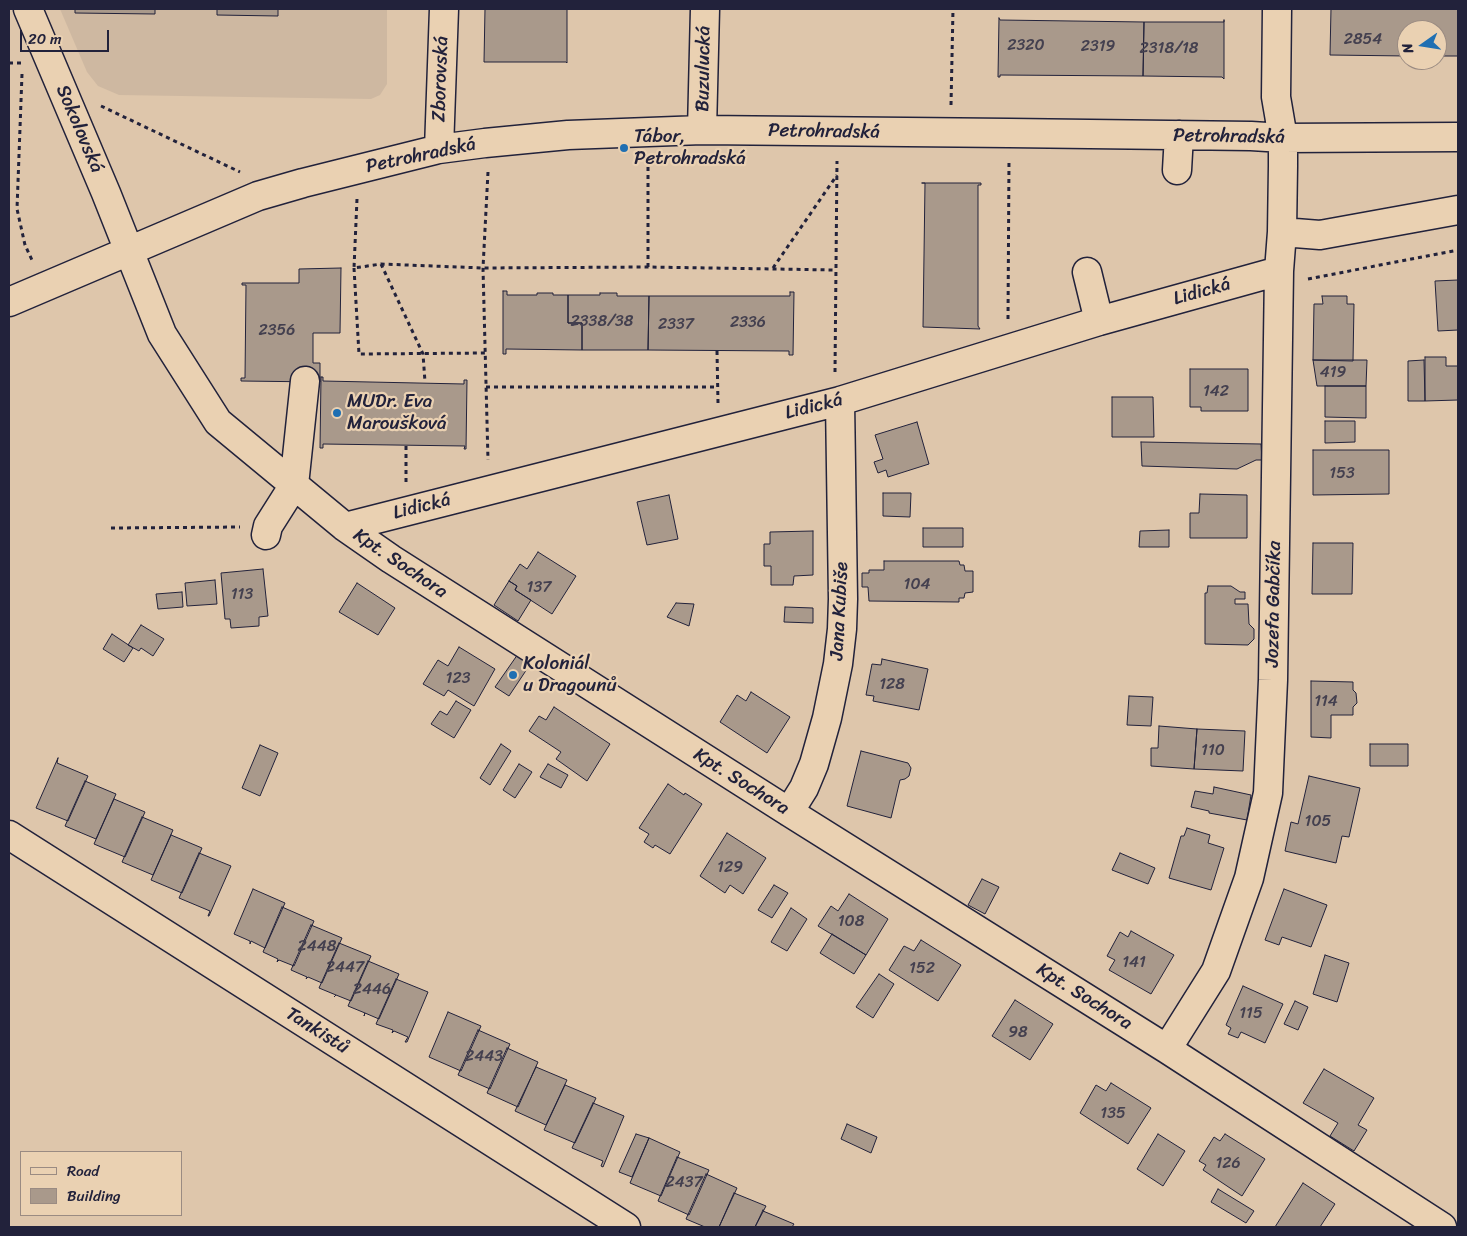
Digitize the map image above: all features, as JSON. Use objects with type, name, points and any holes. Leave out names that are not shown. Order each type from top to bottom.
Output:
[{"type":"street","name":"Sokolovská","points":[[28,9],[128,250]]},
{"type":"street","name":"Zborovská","points":[[439,149],[444,9]]},
{"type":"street","name":"Buzulucká","points":[[702,130],[705,9]]},
{"type":"street","name":"Jozefa Gabčíka","points":[[1167,1049],[1216,971],[1249,878],[1268,793],[1289,276],[1282,232],[1283,138],[1276,97],[1277,9]]},
{"type":"street","name":"Petrohradská","points":[[9,302],[258,196],[439,149],[485,143],[568,135],[702,130],[1179,135],[1283,138],[1458,137]]},
{"type":"street","points":[[1177,170],[1179,135]]},
{"type":"street","points":[[1282,232],[1320,235],[1458,210]]},
{"type":"street","name":"Kpt. Sochora","points":[[128,250],[162,334],[218,422],[345,527],[390,559],[1167,1049],[1442,1227]]},
{"type":"street","points":[[1087,272],[1100,321]]},
{"type":"street","name":"Lidická","points":[[345,527],[837,391],[1100,321],[1289,276]]},
{"type":"street","points":[[266,535],[268,526],[294,485],[305,381]]},
{"type":"street","name":"Jana Kubiše","points":[[789,812],[804,788],[814,764],[827,718],[838,664],[843,599],[837,391]]},
{"type":"street","name":"Tankistů","points":[[9,835],[626,1227]]},
{"type":"path","points":[[951,113],[953,9]]},
{"type":"path","points":[[9,62],[23,63],[17,209],[25,244],[33,261]]},
{"type":"path","points":[[61,87],[243,174]]},
{"type":"path","points":[[1008,325],[1009,150]]},
{"type":"path","points":[[648,158],[648,267]]},
{"type":"path","points":[[837,158],[837,391]]},
{"type":"path","points":[[488,171],[483,268],[488,466]]},
{"type":"path","points":[[772,269],[837,175]]},
{"type":"path","points":[[357,190],[354,268],[359,354],[486,353]]},
{"type":"path","points":[[1289,276],[1458,250]]},
{"type":"path","points":[[354,268],[380,264],[483,268],[648,267],[836,270]]},
{"type":"path","points":[[380,264],[423,354],[425,382]]},
{"type":"path","points":[[718,350],[718,405]]},
{"type":"path","points":[[486,387],[718,387]]},
{"type":"path","points":[[406,445],[406,488]]},
{"type":"shaded area","points":[[60,9],[387,9],[387,84],[380,95],[371,99],[119,95],[98,86],[87,72]]},
{"type":"building","points":[[75,9],[155,9],[155,14],[75,13]]},
{"type":"building","points":[[217,9],[278,9],[278,16],[217,15]]},
{"type":"building","points":[[485,9],[567,9],[567,63],[484,62]]},
{"type":"building","points":[[1331,9],[1458,9],[1458,56],[1447,56],[1447,20],[1397,20],[1397,56],[1330,55]]},
{"type":"building","points":[[999,18],[1000,20],[1144,22],[1143,76],[1000,75],[998,77]]},
{"type":"building","points":[[1144,22],[1224,22],[1224,79],[1222,77],[1143,76]]},
{"type":"building","points":[[925,183],[981,183],[981,185],[978,185],[978,326],[980,329],[923,327]]},
{"type":"building","points":[[341,268],[340,333],[313,333],[313,363],[320,363],[320,382],[241,381],[241,378],[245,378],[246,285],[242,285],[242,283],[299,283],[299,269]]},
{"type":"building","points":[[1458,280],[1458,330],[1438,331],[1435,281]]},
{"type":"building","points":[[503,291],[507,291],[507,295],[553,293],[553,295],[568,295],[568,323],[582,323],[582,350],[506,349],[506,354],[503,354]]},
{"type":"building","points":[[790,292],[794,292],[793,355],[789,355],[789,351],[648,350],[649,296],[790,296]]},
{"type":"building","points":[[600,293],[617,293],[617,296],[649,296],[648,350],[582,350],[582,323],[568,323],[568,295],[600,295]]},
{"type":"building","points":[[1322,296],[1347,296],[1347,304],[1354,304],[1353,361],[1313,360],[1314,304],[1323,304]]},
{"type":"building","points":[[1425,357],[1446,357],[1446,366],[1458,366],[1458,400],[1425,401]]},
{"type":"building","points":[[1313,360],[1367,360],[1366,386],[1317,386]]},
{"type":"building","points":[[1424,360],[1425,401],[1408,401],[1408,361]]},
{"type":"building","points":[[1190,369],[1248,369],[1248,411],[1201,411],[1201,407],[1190,407]]},
{"type":"building","points":[[321,377],[323,377],[323,381],[464,384],[464,380],[467,380],[466,449],[464,449],[465,446],[323,444],[323,448],[320,448]]},
{"type":"building","points":[[1325,386],[1366,386],[1366,418],[1325,417]]},
{"type":"building","points":[[1112,397],[1153,397],[1154,437],[1112,437]]},
{"type":"building","points":[[1325,421],[1355,421],[1355,442],[1325,443]]},
{"type":"building","points":[[917,422],[929,464],[888,477],[886,470],[878,473],[874,462],[883,459],[875,435]]},
{"type":"building","points":[[1141,442],[1261,444],[1262,460],[1256,460],[1237,469],[1142,466]]},
{"type":"building","points":[[1313,450],[1389,450],[1389,494],[1313,495]]},
{"type":"building","points":[[883,493],[911,493],[910,517],[883,516]]},
{"type":"building","points":[[1200,494],[1247,495],[1247,538],[1190,538],[1190,513],[1199,513]]},
{"type":"building","points":[[669,495],[678,539],[647,545],[637,502]]},
{"type":"building","points":[[923,528],[963,528],[963,547],[923,547]]},
{"type":"building","points":[[1169,530],[1169,547],[1139,547],[1140,531]]},
{"type":"building","points":[[813,531],[813,575],[794,576],[793,585],[771,585],[771,566],[764,566],[764,544],[770,544],[770,532]]},
{"type":"building","points":[[1313,543],[1353,543],[1352,594],[1312,594]]},
{"type":"building","points":[[538,552],[576,576],[552,614],[515,590],[517,586],[509,581],[520,564],[527,569]]},
{"type":"building","points":[[884,561],[959,561],[960,565],[964,565],[965,571],[973,571],[973,592],[965,593],[964,598],[959,598],[959,602],[869,601],[868,587],[862,587],[862,573],[869,573],[869,570],[884,570]]},
{"type":"building","points":[[263,569],[268,616],[259,617],[259,626],[231,628],[230,619],[225,619],[221,573]]},
{"type":"building","points":[[215,580],[217,604],[187,606],[185,583]]},
{"type":"building","points":[[509,581],[517,586],[515,590],[531,600],[518,621],[494,605]]},
{"type":"building","points":[[357,583],[395,608],[378,635],[339,612]]},
{"type":"building","points":[[1208,586],[1231,586],[1240,592],[1245,592],[1245,599],[1235,599],[1235,604],[1248,604],[1249,624],[1254,629],[1254,639],[1248,645],[1205,644],[1205,593],[1207,593]]},
{"type":"building","points":[[182,592],[183,607],[158,609],[156,594]]},
{"type":"building","points":[[676,603],[694,604],[689,626],[667,617]]},
{"type":"building","points":[[785,607],[813,608],[813,623],[784,622]]},
{"type":"building","points":[[141,625],[164,639],[153,656],[141,648],[139,651],[128,645]]},
{"type":"building","points":[[112,634],[133,648],[124,662],[103,649]]},
{"type":"building","points":[[459,647],[495,669],[474,706],[448,690],[444,696],[423,684],[438,660],[448,666]]},
{"type":"building","name":"Koloniál u Dragounů","points":[[518,654],[531,663],[509,696],[495,687]]},
{"type":"building","points":[[882,659],[928,669],[919,710],[873,701],[874,696],[866,695],[872,664],[881,665]]},
{"type":"building","points":[[1311,681],[1353,682],[1357,703],[1353,707],[1353,715],[1331,715],[1331,738],[1311,737]]},
{"type":"building","points":[[751,692],[790,717],[767,753],[720,722],[737,695],[746,701]]},
{"type":"building","points":[[1129,696],[1153,697],[1151,726],[1127,725]]},
{"type":"building","points":[[456,701],[471,710],[454,738],[431,724],[440,711],[447,715]]},
{"type":"building","points":[[554,707],[610,744],[587,781],[556,759],[561,752],[529,731],[539,716],[546,720]]},
{"type":"building","points":[[1159,726],[1197,729],[1194,769],[1151,766],[1151,748],[1158,748]]},
{"type":"building","points":[[1197,729],[1245,731],[1243,771],[1194,769]]},
{"type":"building","points":[[501,744],[511,751],[490,785],[480,778]]},
{"type":"building","points":[[1370,744],[1408,744],[1408,766],[1370,766]]},
{"type":"building","points":[[260,745],[278,753],[260,796],[242,788]]},
{"type":"building","points":[[861,751],[908,763],[911,768],[909,776],[900,780],[891,818],[847,806]]},
{"type":"building","points":[[58,758],[57,763],[88,776],[68,821],[36,808]]},
{"type":"building","points":[[519,764],[532,772],[515,798],[503,790]]},
{"type":"building","points":[[548,764],[568,775],[561,788],[540,777]]},
{"type":"building","points":[[1309,776],[1360,788],[1349,837],[1342,836],[1336,863],[1285,851],[1291,822],[1298,824]]},
{"type":"building","points":[[85,781],[116,794],[96,839],[65,826]]},
{"type":"building","points":[[668,784],[702,804],[670,854],[655,845],[653,848],[644,842],[649,834],[639,828]]},
{"type":"building","points":[[1214,787],[1251,795],[1247,820],[1209,813],[1209,811],[1191,807],[1195,791],[1213,794]]},
{"type":"building","points":[[114,799],[145,812],[125,857],[94,844]]},
{"type":"building","points":[[142,817],[173,830],[153,875],[122,862]]},
{"type":"building","points":[[1187,828],[1210,835],[1208,843],[1224,848],[1211,890],[1169,878],[1181,836],[1184,836]]},
{"type":"building","points":[[727,833],[766,858],[743,894],[730,885],[725,893],[700,876]]},
{"type":"building","points":[[171,835],[202,848],[182,893],[151,880]]},
{"type":"building","points":[[199,853],[231,866],[209,916],[210,911],[179,898]]},
{"type":"building","points":[[1120,853],[1155,868],[1148,884],[1112,870]]},
{"type":"building","points":[[982,879],[999,887],[985,914],[968,905]]},
{"type":"building","points":[[774,885],[788,893],[772,918],[758,910]]},
{"type":"building","points":[[253,889],[285,903],[265,948],[251,941],[250,944],[250,941],[234,934]]},
{"type":"building","points":[[1284,889],[1327,905],[1311,947],[1282,937],[1279,945],[1265,940]]},
{"type":"building","points":[[849,894],[888,919],[866,955],[818,926],[831,906],[838,911]]},
{"type":"building","points":[[282,907],[314,921],[294,966],[279,960],[277,962],[278,959],[263,952]]},
{"type":"building","points":[[791,908],[807,919],[787,951],[771,942]]},
{"type":"building","points":[[311,925],[342,938],[322,983],[308,977],[306,979],[307,977],[291,970]]},
{"type":"building","points":[[1131,931],[1174,955],[1151,994],[1109,970],[1115,960],[1107,956],[1120,932],[1128,937]]},
{"type":"building","points":[[832,934],[866,955],[854,974],[820,953]]},
{"type":"building","points":[[921,940],[961,965],[938,1001],[889,970],[904,946],[914,951]]},
{"type":"building","points":[[339,943],[371,956],[351,1001],[319,988]]},
{"type":"building","points":[[1325,955],[1349,963],[1337,1002],[1313,994]]},
{"type":"building","points":[[368,961],[399,974],[379,1019],[348,1006]]},
{"type":"building","points":[[879,974],[894,984],[873,1018],[856,1007]]},
{"type":"building","points":[[396,979],[428,992],[407,1042],[405,1042],[408,1037],[394,1031],[392,1033],[393,1030],[376,1024]]},
{"type":"building","points":[[1243,986],[1283,1004],[1265,1043],[1241,1032],[1238,1038],[1228,1034],[1231,1028],[1226,1025]]},
{"type":"building","points":[[1015,1000],[1053,1024],[1030,1060],[992,1036]]},
{"type":"building","points":[[1295,1001],[1308,1007],[1298,1030],[1284,1024]]},
{"type":"building","points":[[448,1012],[481,1026],[461,1071],[429,1057]]},
{"type":"building","points":[[478,1030],[510,1044],[490,1089],[458,1075]]},
{"type":"building","points":[[507,1048],[538,1062],[518,1107],[487,1093]]},
{"type":"building","points":[[536,1067],[567,1080],[546,1125],[515,1111]]},
{"type":"building","points":[[1324,1069],[1374,1098],[1358,1125],[1367,1130],[1354,1151],[1330,1136],[1338,1123],[1303,1103]]},
{"type":"building","points":[[1111,1083],[1151,1108],[1128,1144],[1080,1113],[1096,1085],[1106,1091]]},
{"type":"building","points":[[565,1085],[596,1098],[575,1143],[544,1130]]},
{"type":"building","points":[[593,1103],[624,1116],[603,1167],[601,1166],[603,1161],[572,1148]]},
{"type":"building","points":[[847,1124],[877,1137],[871,1153],[841,1139]]},
{"type":"building","points":[[636,1134],[649,1138],[632,1177],[619,1172]]},
{"type":"building","points":[[1158,1134],[1185,1151],[1163,1186],[1137,1169]]},
{"type":"building","points":[[1225,1134],[1265,1159],[1242,1196],[1203,1170],[1206,1165],[1199,1161],[1214,1137],[1220,1141]]},
{"type":"building","points":[[649,1138],[680,1152],[661,1196],[630,1183]]},
{"type":"building","points":[[677,1157],[709,1170],[689,1215],[658,1201]]},
{"type":"building","points":[[706,1174],[737,1188],[719,1227],[705,1227],[686,1219]]},
{"type":"building","points":[[1303,1183],[1335,1204],[1320,1227],[1275,1227]]},
{"type":"building","points":[[1218,1189],[1254,1211],[1246,1223],[1211,1202]]},
{"type":"building","points":[[734,1193],[766,1206],[755,1227],[719,1227]]},
{"type":"building","points":[[763,1210],[794,1224],[792,1227],[755,1227]]},
{"type":"place","name":"Tábor, Petrohradská","points":[[624,148]]},
{"type":"place","name":"MUDr. Eva Maroušková","points":[[337,413]]},
{"type":"place","name":"Koloniál u Dragounů","points":[[513,675]]}]
